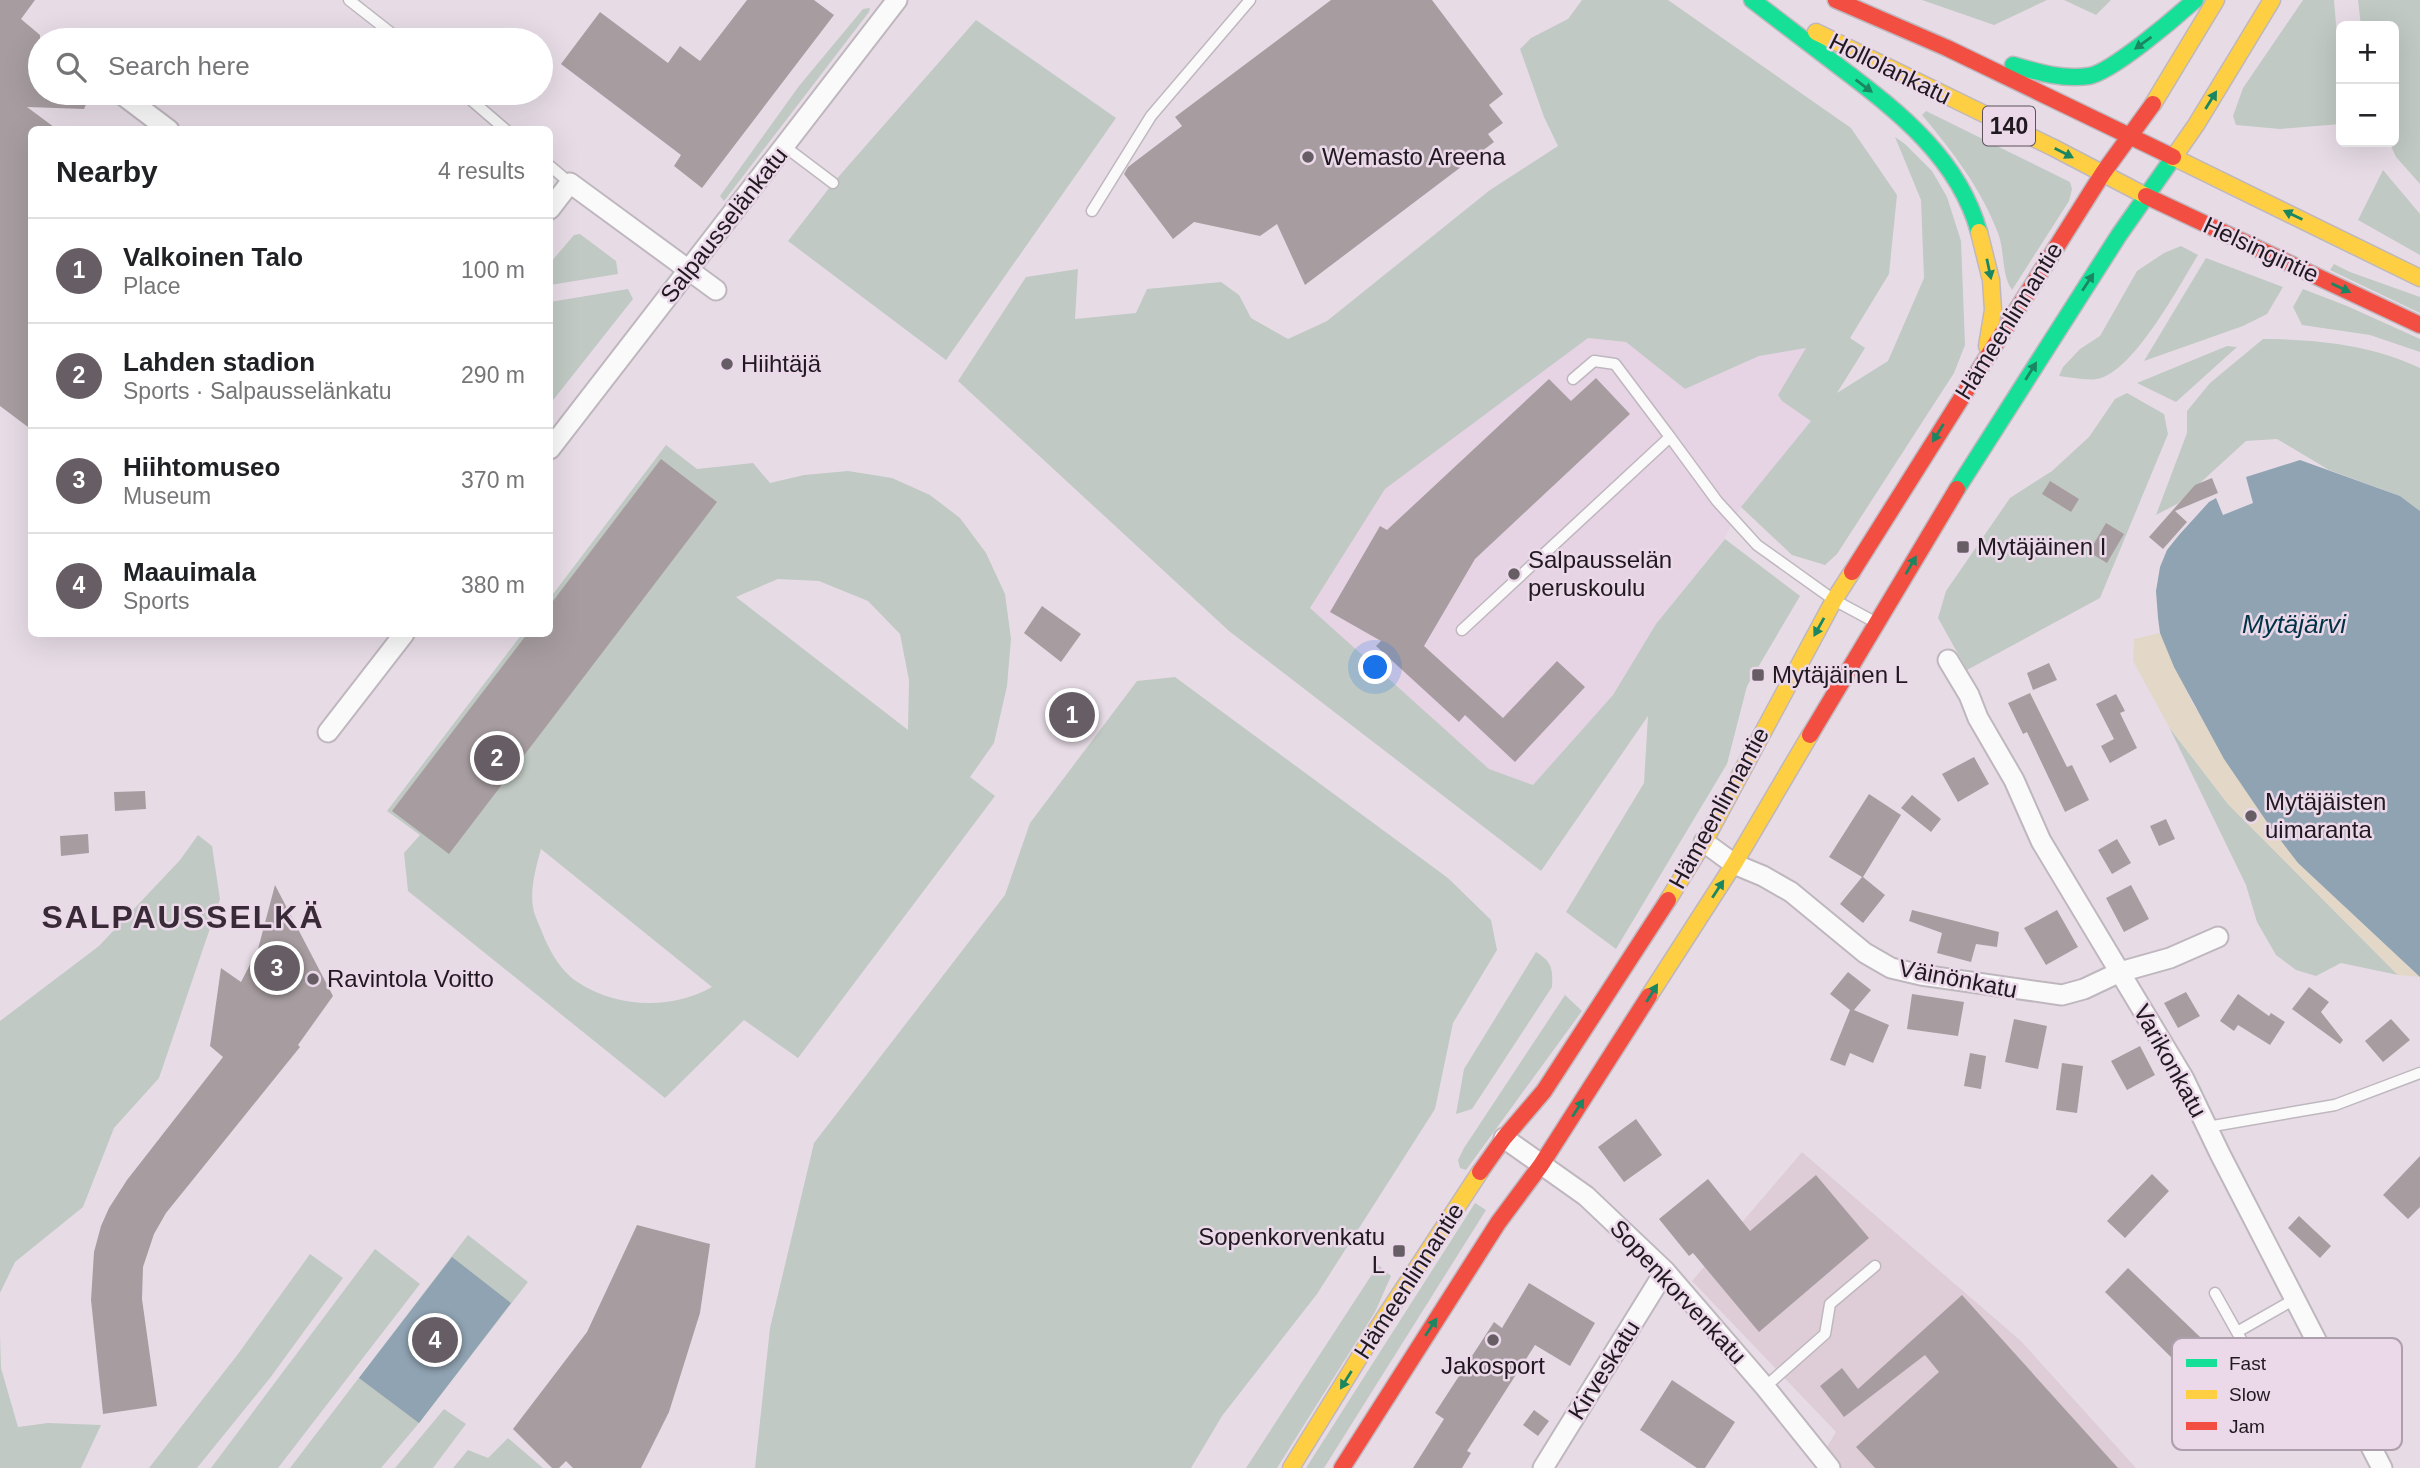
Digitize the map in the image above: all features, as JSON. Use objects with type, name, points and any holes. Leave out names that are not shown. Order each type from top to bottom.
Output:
[{"type":"main road","name":"Hollolankatu","points":[[1753,0],[2103,173]]},
{"type":"main road","points":[[1753,0],[1882,99],[1928,141],[1957,180],[1974,215],[1991,280],[1993,310],[1990,340],[1975,375]]},
{"type":"main road","name":"Hollolankatu","points":[[1836,0],[1947,48],[2173,157]]},
{"type":"main road","points":[[1947,48],[2048,75],[2086,78],[2118,61],[2168,25],[2195,0]]},
{"type":"main road","name":"Hämeenlinnantie","points":[[1291,1468],[1375,1332],[1504,1138],[1544,1091],[1650,928],[1704,842],[1834,600],[2103,173],[2130,136],[2216,0]]},
{"type":"main road","name":"Hämeenlinnantie","points":[[1342,1468],[1498,1223],[1541,1165],[1734,864],[1943,511],[2146,196],[2196,125],[2272,0]]},
{"type":"main road","name":"Helsingintie","points":[[2173,157],[2420,278]]},
{"type":"main road","name":"Helsingintie","points":[[2103,173],[2146,196],[2420,325]]},
{"type":"street","name":"Salpausselänkatu","points":[[553,445],[897,0]]},
{"type":"street","points":[[136,105],[164,126]]},
{"type":"street","points":[[553,205],[570,183],[716,290]]},
{"type":"street","points":[[328,732],[402,637]]},
{"type":"street","name":"Varikonkatu","points":[[1948,660],[2014,780],[2041,841],[2184,1079],[2315,1338]]},
{"type":"street","name":"Väinönkatu","points":[[1704,842],[1734,864],[1791,892],[1865,953],[1891,968],[1934,977],[2062,995],[2084,989],[2120,972],[2169,958],[2218,937]]},
{"type":"street","name":"Sopenkorvenkatu","points":[[1504,1138],[1586,1196],[1665,1271],[1765,1387],[1830,1468]]},
{"type":"street","name":"Kirveskatu","points":[[1543,1468],[1665,1271]]},
{"type":"street","name":"Varikonkatu","points":[[2373,1450],[2382,1468]]},
{"type":"lane","points":[[349,0],[385,28]]},
{"type":"lane","points":[[1092,211],[1151,116],[1251,0]]},
{"type":"lane","points":[[477,105],[501,126]]},
{"type":"lane","points":[[784,146],[833,183]]},
{"type":"lane","points":[[553,169],[570,183]]},
{"type":"lane","points":[[1573,379],[1594,361],[1615,364],[1717,501],[1758,545],[1834,600],[1877,624]]},
{"type":"lane","points":[[1462,630],[1670,438]]},
{"type":"lane","points":[[2207,1127],[2335,1105],[2420,1073]]},
{"type":"lane","points":[[1765,1387],[1825,1334],[1830,1304],[1875,1266]]},
{"type":"lane","points":[[2215,1293],[2240,1338]]},
{"type":"lane","points":[[2237,1332],[2295,1299]]},
{"type":"shaded area","points":[[1582,0],[1668,0],[1851,128],[1897,195],[1889,274],[1850,338],[1865,348],[1837,393],[1888,361],[1924,278],[1921,200],[1895,137],[1932,171],[1947,197],[1961,241],[1965,345],[1954,373],[1837,554],[1825,565],[1792,555],[1741,507],[1811,421],[1782,401],[1778,395],[1806,348],[1759,356],[1685,389],[1626,342],[1588,338],[1385,489],[1310,608],[1489,769],[1533,785],[1613,695],[1656,624],[1725,539],[1800,596],[1747,686],[1727,764],[1616,949],[1566,912],[1644,783],[1648,716],[1541,871],[1229,631],[958,381],[1026,277],[1078,269],[1075,319],[1136,313],[1147,289],[1221,282],[1239,295],[1251,318],[1288,339],[1327,321],[1490,190],[1558,146],[1544,117],[1520,49],[1531,38],[1568,19]]},
{"type":"shaded area","points":[[1922,0],[2047,0],[1994,25]]},
{"type":"shaded area","points":[[2064,0],[2111,0],[2096,15]]},
{"type":"shaded area","points":[[2303,0],[2334,0],[2336,124],[2280,129],[2236,125],[2233,116],[2243,88]]},
{"type":"shaded area","points":[[2358,0],[2420,0],[2420,184],[2396,157],[2391,147],[2399,147],[2399,21],[2360,21]]},
{"type":"shaded area","points":[[870,8],[724,201],[720,196],[799,86],[863,9]]},
{"type":"shaded area","points":[[976,20],[1116,118],[946,360],[788,241],[833,183]]},
{"type":"shaded area","points":[[1926,111],[2070,182],[2072,189],[2069,201],[2012,290],[2006,277],[2000,240],[1991,216],[1965,171],[1922,115]]},
{"type":"shaded area","points":[[2383,170],[2420,214],[2420,255],[2358,220]]},
{"type":"shaded area","points":[[580,234],[616,261],[618,274],[553,285],[553,260],[574,235]]},
{"type":"shaded area","points":[[2181,246],[2198,255],[2154,326],[2125,361],[2111,373],[2097,379],[2059,376],[2063,367],[2080,349],[2100,336],[2137,271],[2164,253]]},
{"type":"shaded area","points":[[2206,258],[2283,287],[2267,314],[2243,326],[2144,361]]},
{"type":"shaded area","points":[[2334,264],[2420,297],[2420,313],[2330,270]]},
{"type":"shaded area","points":[[628,289],[633,299],[553,400],[553,302]]},
{"type":"shaded area","points":[[2303,289],[2420,339],[2420,352],[2370,335],[2302,325],[2293,307]]},
{"type":"shaded area","name":"Salpausselän peruskoulu","points":[[1587,338],[1626,342],[1685,389],[1759,356],[1848,341],[1829,399],[1741,507],[1724,539],[1656,624],[1613,695],[1533,785],[1489,769],[1310,608],[1385,489]]},
{"type":"shaded area","points":[[2263,339],[2343,345],[2383,354],[2420,368],[2420,511],[2400,496],[2329,470],[2277,439],[2246,441],[2177,504],[2156,515],[2187,433],[2187,411],[2210,383]]},
{"type":"shaded area","points":[[2227,346],[2237,347],[2176,402],[2137,383]]},
{"type":"shaded area","points":[[2127,393],[2164,414],[2168,434],[2100,598],[1967,670],[1938,618],[1946,591],[2010,498],[2052,471],[2089,437],[2115,399]]},
{"type":"shaded area","points":[[666,445],[697,469],[753,463],[770,483],[804,475],[848,471],[892,478],[930,495],[960,518],[986,553],[1005,594],[1011,639],[1007,686],[994,743],[970,777],[995,796],[798,1058],[744,1020],[665,1098],[408,891],[404,853],[420,835],[387,811],[520,637],[553,637],[553,594]],"holes":[[[778,579],[819,581],[868,601],[900,634],[909,680],[908,730],[736,597]],[[541,849],[712,987],[680,1000],[645,1003],[611,997],[579,983],[561,967],[552,953],[534,910],[533,885]]]},
{"type":"shaded area","points":[[1175,677],[1448,878],[1491,920],[1497,950],[1453,1023],[1435,1109],[1317,1294],[1222,1416],[1191,1468],[755,1468],[770,1328],[814,1143],[1005,895],[1030,823],[1137,681]]},
{"type":"shaded area","points":[[2169,727],[2228,804],[2398,975],[2341,963],[2316,976],[2296,970],[2276,955],[2257,922],[2246,885]]},
{"type":"shaded area","points":[[198,835],[212,846],[220,899],[159,1078],[114,1128],[83,1207],[15,1262],[0,1293],[0,1021],[99,946],[180,860]]},
{"type":"shaded area","points":[[1536,952],[1550,966],[1552,987],[1472,1109],[1456,1114],[1464,1069]]},
{"type":"shaded area","points":[[1565,995],[1582,1011],[1466,1170],[1460,1168],[1458,1160],[1464,1148]]},
{"type":"shaded area","points":[[1802,1152],[2021,1341],[2136,1468],[1814,1468],[1836,1432],[1692,1281]]},
{"type":"shaded area","points":[[1475,1203],[1486,1210],[1324,1468],[1306,1468]]},
{"type":"shaded area","points":[[468,1235],[528,1282],[381,1468],[290,1468]]},
{"type":"shaded area","points":[[375,1249],[420,1284],[278,1468],[211,1468]]},
{"type":"shaded area","points":[[310,1254],[343,1278],[270,1378],[197,1468],[149,1468],[238,1354]]},
{"type":"shaded area","points":[[1378,1265],[1391,1276],[1375,1312],[1277,1468],[1246,1468]]},
{"type":"shaded area","points":[[0,1335],[1,1368],[18,1427],[48,1423],[101,1425],[81,1468],[0,1468]]},
{"type":"shaded area","points":[[444,1409],[466,1424],[433,1468],[395,1468]]},
{"type":"shaded area","points":[[508,1438],[543,1468],[453,1468],[468,1450],[488,1458]]},
{"type":"sand","name":"Mytäjäisten uimaranta","points":[[2160,633],[2193,704],[2298,863],[2420,977],[2398,975],[2228,804],[2169,727],[2133,661],[2134,639]]},
{"type":"water","name":"Mytäjärvi","points":[[2300,460],[2400,496],[2420,511],[2420,977],[2298,863],[2271,828],[2224,759],[2174,667],[2160,633],[2156,591],[2160,567],[2167,550],[2179,535],[2209,502],[2216,498],[2223,515],[2253,503],[2246,477]]},
{"type":"water","points":[[452,1257],[511,1303],[419,1423],[359,1378]]},
{"type":"building","points":[[0,0],[35,0],[21,19],[32,28],[28,28],[28,105],[86,105],[84,109],[27,107],[53,126],[28,126],[28,427],[0,406]]},
{"type":"building","points":[[747,0],[814,0],[834,15],[702,188],[674,166],[681,155],[561,64],[600,12],[668,63],[680,46],[700,61]]},
{"type":"building","name":"Wemasto Areena","points":[[1331,0],[1432,0],[1503,94],[1489,105],[1503,123],[1488,134],[1494,142],[1305,285],[1277,224],[1260,236],[1194,222],[1173,239],[1124,174],[1128,167],[1182,126],[1175,117]]},
{"type":"building","points":[[1596,378],[1630,414],[1475,559],[1424,646],[1503,718],[1557,661],[1585,687],[1515,762],[1465,715],[1459,722],[1376,646],[1381,641],[1330,612],[1380,526],[1387,530],[1549,379],[1571,401]]},
{"type":"building","points":[[661,459],[717,502],[449,854],[392,811],[525,637],[553,637],[553,601]]},
{"type":"building","points":[[2212,478],[2218,493],[2175,511],[2187,522],[2163,549],[2149,537],[2195,485]]},
{"type":"building","points":[[2050,481],[2079,499],[2071,512],[2042,494]]},
{"type":"building","points":[[2106,523],[2124,534],[2107,563],[2089,552]]},
{"type":"building","points":[[1042,606],[1081,634],[1061,662],[1024,633]]},
{"type":"building","points":[[2049,663],[2057,680],[2033,690],[2027,673]]},
{"type":"building","points":[[1072,690],[1097,710],[1073,741],[1048,721]]},
{"type":"building","points":[[2030,693],[2067,767],[2072,765],[2089,800],[2065,812],[2027,732],[2023,734],[2008,703]]},
{"type":"building","points":[[2116,694],[2125,711],[2120,713],[2137,748],[2110,763],[2101,746],[2114,739],[2096,704]]},
{"type":"building","points":[[1974,757],[1989,784],[1958,802],[1942,774]]},
{"type":"building","points":[[145,791],[146,809],[115,811],[114,792]]},
{"type":"building","points":[[1869,794],[1901,815],[1863,877],[1885,895],[1863,923],[1840,904],[1862,877],[1829,857]]},
{"type":"building","points":[[1912,795],[1941,819],[1931,832],[1901,808]]},
{"type":"building","points":[[2166,819],[2175,839],[2159,846],[2150,826]]},
{"type":"building","points":[[88,834],[89,853],[61,856],[60,836]]},
{"type":"building","points":[[2117,839],[2131,863],[2112,874],[2098,850]]},
{"type":"building","points":[[275,885],[333,996],[298,1045],[300,1047],[166,1213],[154,1234],[143,1267],[142,1299],[157,1406],[103,1414],[91,1300],[94,1252],[101,1226],[127,1180],[223,1057],[210,1046],[221,968],[241,982],[258,949]]},
{"type":"building","points":[[2131,885],[2149,919],[2124,932],[2106,898]]},
{"type":"building","points":[[1912,910],[1999,932],[1997,947],[1976,944],[1971,962],[1937,953],[1942,933],[1909,921]]},
{"type":"building","points":[[2057,910],[2078,947],[2046,965],[2024,928]]},
{"type":"building","points":[[1848,972],[1871,990],[1854,1010],[1889,1025],[1873,1063],[1850,1053],[1845,1066],[1830,1060],[1850,1010],[1830,994]]},
{"type":"building","points":[[2309,987],[2329,1002],[2321,1012],[2343,1040],[2340,1044],[2292,1009]]},
{"type":"building","points":[[2186,992],[2200,1016],[2178,1028],[2164,1003]]},
{"type":"building","points":[[1912,994],[1964,1002],[1958,1036],[1907,1029]]},
{"type":"building","points":[[2238,994],[2269,1016],[2271,1013],[2285,1022],[2270,1045],[2238,1025],[2234,1031],[2220,1021]]},
{"type":"building","points":[[2014,1019],[2047,1026],[2038,1069],[2005,1062]]},
{"type":"building","points":[[2391,1019],[2410,1040],[2383,1062],[2365,1041]]},
{"type":"building","points":[[2140,1046],[2155,1075],[2127,1090],[2111,1061]]},
{"type":"building","points":[[1970,1053],[1986,1056],[1981,1089],[1964,1086]]},
{"type":"building","points":[[2062,1063],[2083,1066],[2077,1113],[2056,1110]]},
{"type":"building","points":[[1636,1119],[1662,1155],[1624,1182],[1598,1147]]},
{"type":"building","points":[[2420,1156],[2420,1207],[2408,1219],[2383,1195]]},
{"type":"building","points":[[2152,1174],[2169,1191],[2125,1238],[2107,1221]]},
{"type":"building","points":[[1816,1175],[1869,1238],[1759,1332],[1693,1253],[1689,1256],[1659,1219],[1708,1179],[1750,1231]]},
{"type":"building","points":[[2299,1216],[2331,1246],[2320,1258],[2288,1228]]},
{"type":"building","points":[[637,1225],[710,1244],[700,1313],[669,1412],[641,1468],[573,1468],[566,1461],[559,1468],[552,1468],[513,1429],[587,1332]]},
{"type":"building","points":[[2128,1268],[2201,1338],[2172,1338],[2172,1358],[2105,1292]]},
{"type":"building","points":[[1529,1283],[1595,1323],[1570,1366],[1535,1345],[1467,1451],[1471,1453],[1462,1468],[1413,1468],[1444,1419],[1435,1413],[1494,1322],[1502,1328]]},
{"type":"building","points":[[1962,1295],[2118,1468],[1875,1468],[1856,1447],[1939,1372],[1925,1355],[1844,1417],[1820,1386],[1842,1368],[1858,1389]]},
{"type":"building","points":[[1672,1380],[1735,1422],[1705,1468],[1697,1468],[1640,1430]]},
{"type":"building","points":[[1534,1410],[1549,1421],[1538,1436],[1523,1425]]},
{"type":"traffic: fast","points":[[1752,0],[1863,85],[1924,139],[1957,182],[1970,206],[1979,232]]},
{"type":"traffic: fast","points":[[2013,65],[2050,75],[2089,76],[2112,65],[2143,43],[2195,0]]},
{"type":"traffic: fast","points":[[1957,489],[2119,235],[2173,158]]},
{"type":"traffic: slow","points":[[2153,104],[2216,0]]},
{"type":"traffic: slow","points":[[2173,158],[2272,0]]},
{"type":"traffic: slow","points":[[1816,32],[2146,196]]},
{"type":"traffic: slow","points":[[2173,157],[2420,278]]},
{"type":"traffic: slow","points":[[1979,232],[1991,280],[1993,310],[1987,346]]},
{"type":"traffic: slow","points":[[1668,900],[1704,842],[1834,600],[1852,572]]},
{"type":"traffic: slow","points":[[1649,996],[1734,864],[1810,735]]},
{"type":"traffic: slow","points":[[1291,1468],[1375,1332],[1480,1172]]},
{"type":"traffic: jam","points":[[1836,0],[1947,48],[2173,157]]},
{"type":"traffic: jam","points":[[1852,572],[2103,173],[2153,104]]},
{"type":"traffic: jam","points":[[2146,196],[2420,325]]},
{"type":"traffic: jam","points":[[1810,735],[1957,489]]},
{"type":"traffic: jam","points":[[1480,1172],[1504,1138],[1544,1091],[1668,900]]},
{"type":"traffic: jam","points":[[1342,1468],[1498,1223],[1541,1165],[1649,996]]},
{"type":"place","name":"Wemasto Areena","points":[[1308,157]]},
{"type":"place","name":"Hiihtäjä","points":[[727,364]]},
{"type":"place","name":"Mytäjäinen I","points":[[1963,547]]},
{"type":"place","name":"Salpausselän peruskoulu","points":[[1514,574]]},
{"type":"place","name":"Mytäjäinen L","points":[[1758,675]]},
{"type":"place","name":"Valkoinen Talo","points":[[1072,715]]},
{"type":"place","name":"Lahden stadion","points":[[497,758]]},
{"type":"place","name":"Mytäjäisten uimaranta","points":[[2251,816]]},
{"type":"place","name":"Hiihtomuseo","points":[[277,968]]},
{"type":"place","name":"Ravintola Voitto","points":[[313,979]]},
{"type":"place","name":"Sopenkorvenkatu L","points":[[1399,1251]]},
{"type":"place","name":"Maauimala","points":[[435,1340]]},
{"type":"place","name":"Jakosport","points":[[1493,1340]]},
{"type":"district","name":"SALPAUSSELKÄ","points":[[183,917]]}]
